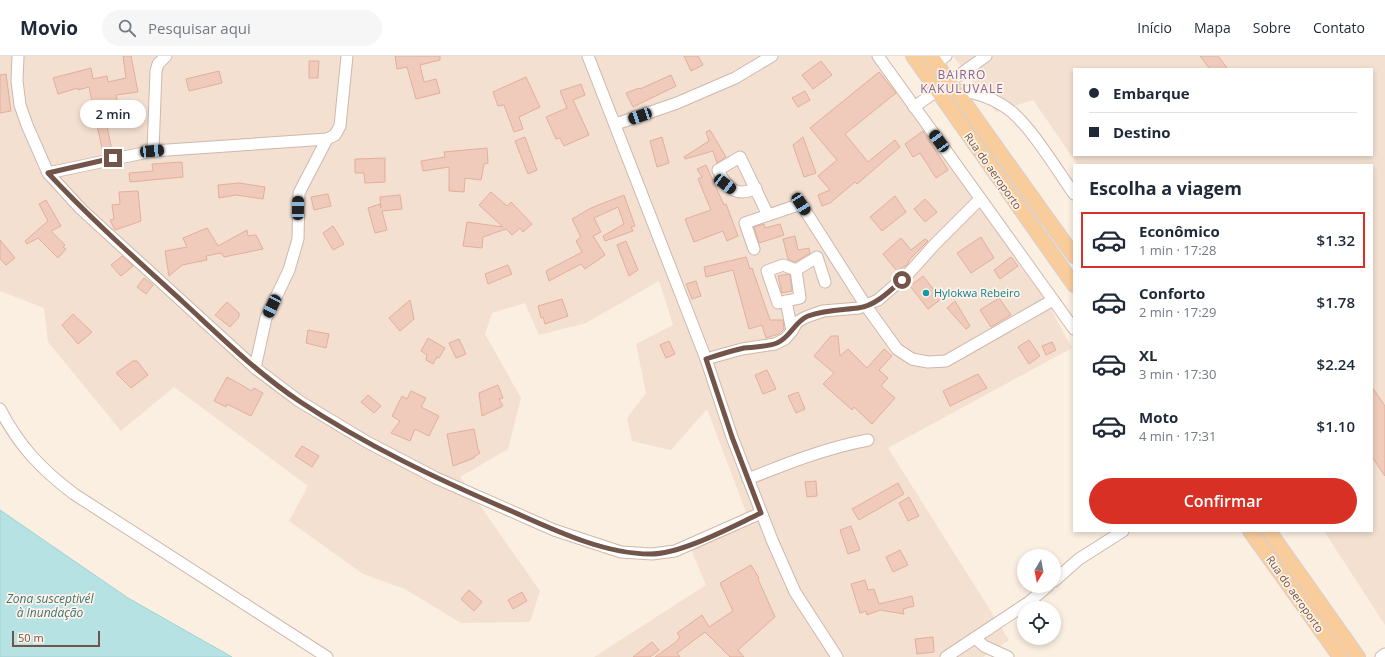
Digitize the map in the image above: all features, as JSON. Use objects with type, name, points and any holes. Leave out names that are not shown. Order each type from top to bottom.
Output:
[{"type":"main road","name":"Rua do aeroporto","points":[[913,56],[1073,284]]},
{"type":"main road","name":"Rua do aeroporto","points":[[938,58],[953,86],[1073,255]]},
{"type":"main road","name":"Rua do aeroporto","points":[[1251,532],[1340,657]]},
{"type":"main road","name":"Rua do aeroporto","points":[[1270,532],[1358,657]]},
{"type":"street","points":[[18,56],[17,81],[20,105],[48,173],[81,209],[255,368],[299,401],[367,442],[436,478],[554,530],[621,552],[652,554],[675,551],[761,513]]},
{"type":"street","points":[[152,151],[156,71],[158,64],[166,56]]},
{"type":"street","points":[[48,173],[152,151],[327,139],[335,135],[340,126],[347,56]]},
{"type":"street","points":[[588,56],[616,124],[706,359],[761,513],[795,592],[837,657]]},
{"type":"street","points":[[616,124],[677,103],[735,78],[772,56]]},
{"type":"street","points":[[878,56],[1073,328]]},
{"type":"street","points":[[914,107],[937,91],[953,86],[986,56]]},
{"type":"street","points":[[953,86],[975,92],[1012,112],[1025,126],[1073,193]]},
{"type":"street","points":[[255,368],[266,318],[289,270],[298,239],[298,193],[327,139]]},
{"type":"street","points":[[756,188],[768,215]]},
{"type":"street","points":[[706,359],[742,349],[775,344],[785,339],[797,322],[812,315],[823,311],[859,308],[878,300],[899,283],[948,230],[980,199]]},
{"type":"street","points":[[754,249],[745,223],[801,204],[866,306],[897,349],[912,359],[928,362],[946,361],[1053,300]]},
{"type":"street","points":[[796,270],[817,256],[825,282]]},
{"type":"street","points":[[783,265],[796,270],[800,298],[778,304],[767,271],[783,265]]},
{"type":"street","points":[[786,301],[792,331]]},
{"type":"street","points":[[0,409],[18,441],[47,471],[74,494],[327,657]]},
{"type":"street","points":[[748,479],[806,455],[837,446],[868,440]]},
{"type":"street","points":[[1061,575],[1079,559],[1121,532]]},
{"type":"street","points":[[946,657],[1029,602],[1040,593]]},
{"type":"street","points":[[975,638],[984,646],[1008,657]]},
{"type":"street","points":[[1381,657],[1385,654]]},
{"type":"shaded area","points":[[0,56],[883,56],[1018,249],[1072,348],[888,448],[1009,640],[983,657],[594,657],[706,585],[688,542],[746,512],[707,409],[671,450],[632,441],[627,418],[646,393],[636,344],[673,325],[659,281],[586,323],[539,335],[525,303],[492,313],[485,334],[521,398],[508,449],[460,477],[540,591],[530,622],[461,623],[405,589],[363,574],[289,521],[308,486],[174,387],[121,431],[48,342],[44,308],[0,291]]},
{"type":"shaded area","points":[[953,56],[1385,56],[1385,625],[1325,532],[1373,532],[1373,164],[1077,164],[1033,100],[996,112]]},
{"type":"water","name":"Zona susceptivél à Inundação","points":[[0,510],[128,598],[232,657],[0,657]]},
{"type":"building","points":[[123,56],[131,56],[138,92],[116,95],[119,108],[104,111],[112,151],[103,153],[89,87],[78,90],[78,88],[58,94],[53,78],[91,68],[93,79],[107,76],[108,82],[126,78]]},
{"type":"building","points":[[395,56],[440,56],[440,60],[420,65],[424,82],[436,79],[440,93],[416,99],[407,67],[397,69]]},
{"type":"building","points":[[684,56],[698,56],[703,65],[691,71]]},
{"type":"building","points":[[1200,56],[1218,56],[1227,68],[1209,68]]},
{"type":"building","points":[[309,61],[319,61],[318,78],[309,78]]},
{"type":"building","points":[[821,61],[832,75],[813,89],[802,75]]},
{"type":"building","points":[[219,71],[222,83],[189,91],[186,79]]},
{"type":"building","points":[[879,72],[896,93],[845,134],[868,162],[895,140],[900,147],[857,184],[855,182],[830,203],[822,206],[818,195],[830,190],[818,176],[837,160],[810,128]]},
{"type":"building","points":[[6,74],[11,111],[0,113],[0,75]]},
{"type":"building","points":[[671,75],[676,86],[633,107],[626,93],[639,88],[640,89]]},
{"type":"building","points":[[526,77],[540,107],[519,117],[523,129],[514,132],[504,105],[498,106],[493,92]]},
{"type":"building","points":[[581,84],[585,95],[573,100],[589,135],[564,146],[560,138],[556,139],[546,117],[567,108],[560,91]]},
{"type":"building","points":[[805,91],[810,100],[798,107],[792,98]]},
{"type":"building","points":[[710,130],[726,157],[717,163],[713,151],[685,159],[684,157],[709,141],[706,132]]},
{"type":"building","points":[[923,131],[948,170],[936,178],[920,153],[913,157],[905,144]]},
{"type":"building","points":[[525,137],[537,170],[528,174],[515,141]]},
{"type":"building","points":[[662,137],[669,163],[657,167],[650,141]]},
{"type":"building","points":[[803,137],[816,173],[804,177],[793,145]]},
{"type":"building","points":[[487,148],[488,163],[484,164],[481,180],[465,178],[464,192],[449,191],[449,167],[423,171],[421,161],[445,157],[444,152]]},
{"type":"building","points":[[385,158],[385,182],[365,183],[364,173],[355,173],[355,159]]},
{"type":"building","points":[[182,162],[183,177],[130,182],[129,173],[153,171],[152,164]]},
{"type":"building","points":[[706,165],[724,205],[726,204],[738,236],[727,241],[723,231],[694,242],[685,219],[711,210],[698,179],[702,177],[697,169]]},
{"type":"building","points":[[239,183],[265,187],[263,199],[236,195],[219,198],[218,185]]},
{"type":"building","points":[[138,191],[141,221],[115,230],[110,220],[114,219],[112,205],[120,204],[119,192]]},
{"type":"building","points":[[491,192],[507,206],[511,202],[532,224],[523,232],[520,228],[512,235],[506,229],[483,237],[482,248],[463,246],[467,222],[503,227],[479,205]]},
{"type":"building","points":[[328,194],[331,206],[314,210],[311,197]]},
{"type":"building","points":[[400,195],[402,209],[382,211],[387,230],[375,233],[368,208],[380,204],[381,208],[380,197]]},
{"type":"building","points":[[624,195],[635,226],[631,227],[633,231],[605,241],[603,236],[624,224],[618,207],[594,218],[601,232],[593,236],[605,255],[585,269],[581,264],[549,281],[546,271],[582,252],[576,241],[581,237],[572,219],[591,208]]},
{"type":"building","points":[[895,196],[906,212],[882,231],[870,217]]},
{"type":"building","points":[[925,199],[937,212],[925,222],[914,209]]},
{"type":"building","points":[[46,200],[61,226],[51,231],[65,245],[63,247],[66,249],[58,258],[38,238],[27,244],[25,241],[48,221],[39,204]]},
{"type":"building","points":[[764,224],[765,228],[780,224],[784,235],[759,243],[754,227]]},
{"type":"building","points":[[333,226],[344,244],[333,250],[323,233]]},
{"type":"building","points":[[207,228],[218,246],[247,230],[248,236],[256,235],[263,249],[224,257],[221,253],[206,256],[207,260],[182,265],[169,276],[165,251],[187,247],[183,238]]},
{"type":"building","points":[[795,236],[798,250],[809,248],[810,253],[795,262],[788,259],[783,239]]},
{"type":"building","points":[[981,237],[994,258],[971,273],[957,253]]},
{"type":"building","points":[[901,238],[911,250],[925,239],[928,241],[910,259],[907,265],[897,271],[883,254]]},
{"type":"building","points":[[0,240],[15,258],[6,265],[0,259]]},
{"type":"building","points":[[626,241],[638,270],[629,276],[617,245]]},
{"type":"building","points":[[122,256],[133,266],[121,276],[111,265]]},
{"type":"building","points":[[746,257],[750,269],[752,268],[770,320],[783,320],[784,329],[779,334],[766,338],[762,325],[749,329],[733,270],[706,277],[704,267]]},
{"type":"building","points":[[1011,257],[1018,266],[1000,279],[994,270]]},
{"type":"building","points":[[508,265],[512,274],[488,284],[485,274]]},
{"type":"building","points":[[790,275],[792,291],[782,293],[778,276]]},
{"type":"building","name":"Hylokwa Rebeiro","points":[[923,276],[941,299],[928,309],[910,286]]},
{"type":"building","points":[[144,278],[153,285],[146,294],[137,287]]},
{"type":"building","points":[[696,281],[701,296],[692,299],[686,284]]},
{"type":"building","points":[[999,298],[1011,315],[991,327],[980,310]]},
{"type":"building","points":[[562,299],[568,316],[545,324],[543,317],[541,318],[538,306]]},
{"type":"building","points":[[410,300],[414,319],[400,331],[389,318]]},
{"type":"building","points":[[955,301],[970,326],[966,329],[947,308]]},
{"type":"building","points":[[227,302],[239,313],[239,317],[230,327],[215,315]]},
{"type":"building","points":[[73,314],[92,332],[78,344],[62,325]]},
{"type":"building","points":[[308,330],[329,334],[326,348],[306,343]]},
{"type":"building","points":[[831,336],[838,336],[840,356],[848,349],[867,368],[884,349],[892,356],[879,370],[888,378],[881,386],[895,398],[872,424],[854,407],[852,410],[823,384],[834,373],[814,356]]},
{"type":"building","points":[[428,338],[445,348],[433,364],[426,360],[427,355],[421,351]]},
{"type":"building","points":[[459,339],[466,354],[456,358],[449,343]]},
{"type":"building","points":[[1029,340],[1040,356],[1029,364],[1018,347]]},
{"type":"building","points":[[669,341],[675,354],[666,358],[660,345]]},
{"type":"building","points":[[1052,342],[1056,350],[1046,355],[1042,346]]},
{"type":"building","points":[[133,361],[137,361],[148,375],[131,388],[116,373]]},
{"type":"building","points":[[767,370],[776,389],[763,394],[755,375]]},
{"type":"building","points":[[978,374],[987,388],[950,406],[943,391]]},
{"type":"building","points":[[227,377],[252,391],[254,388],[263,393],[251,416],[227,404],[226,407],[214,401]]},
{"type":"building","points":[[498,385],[503,398],[499,399],[503,406],[482,416],[479,393]]},
{"type":"building","points":[[1373,388],[1385,406],[1385,476],[1373,458]]},
{"type":"building","points":[[411,391],[426,398],[421,407],[439,416],[429,436],[415,429],[410,441],[391,433],[400,421],[392,416],[402,396],[407,399]]},
{"type":"building","points":[[798,392],[805,409],[796,413],[788,396]]},
{"type":"building","points":[[368,395],[381,406],[374,413],[361,402]]},
{"type":"building","points":[[474,429],[480,453],[474,458],[453,466],[447,434]]},
{"type":"building","points":[[302,446],[319,456],[312,467],[295,456]]},
{"type":"building","points":[[816,481],[817,496],[807,497],[805,482]]},
{"type":"building","points":[[898,483],[904,494],[859,520],[852,509]]},
{"type":"building","points":[[909,497],[919,516],[908,521],[899,503]]},
{"type":"building","points":[[851,526],[860,550],[848,554],[840,530]]},
{"type":"building","points":[[900,550],[908,565],[893,572],[886,557]]},
{"type":"building","points":[[751,565],[759,578],[758,579],[775,617],[738,650],[744,657],[730,657],[705,632],[677,653],[680,657],[655,657],[676,642],[680,637],[677,633],[702,615],[709,627],[733,611],[720,583]]},
{"type":"building","points":[[865,580],[868,590],[874,589],[879,604],[912,596],[914,606],[903,609],[904,614],[880,610],[867,615],[866,611],[860,613],[851,584]]},
{"type":"building","points":[[469,590],[482,602],[474,611],[461,599]]},
{"type":"building","points":[[522,592],[527,601],[513,609],[508,600]]},
{"type":"building","points":[[933,637],[934,652],[917,654],[915,639]]},
{"type":"building","points":[[652,642],[659,650],[650,657],[633,657]]},
{"type":"place","name":"Hylokwa Rebeiro","points":[[926,293]]},
{"type":"district","name":"BAIRRO KAKULUVALE","points":[[962,82]]},
{"type":"route","points":[[113,158],[48,173],[81,209],[255,368],[299,401],[367,442],[436,478],[554,530],[621,552],[652,554],[675,551],[761,513],[732,437],[706,359],[742,349],[775,344],[785,339],[797,322],[806,317],[823,311],[866,306],[878,300],[902,280]]}]
